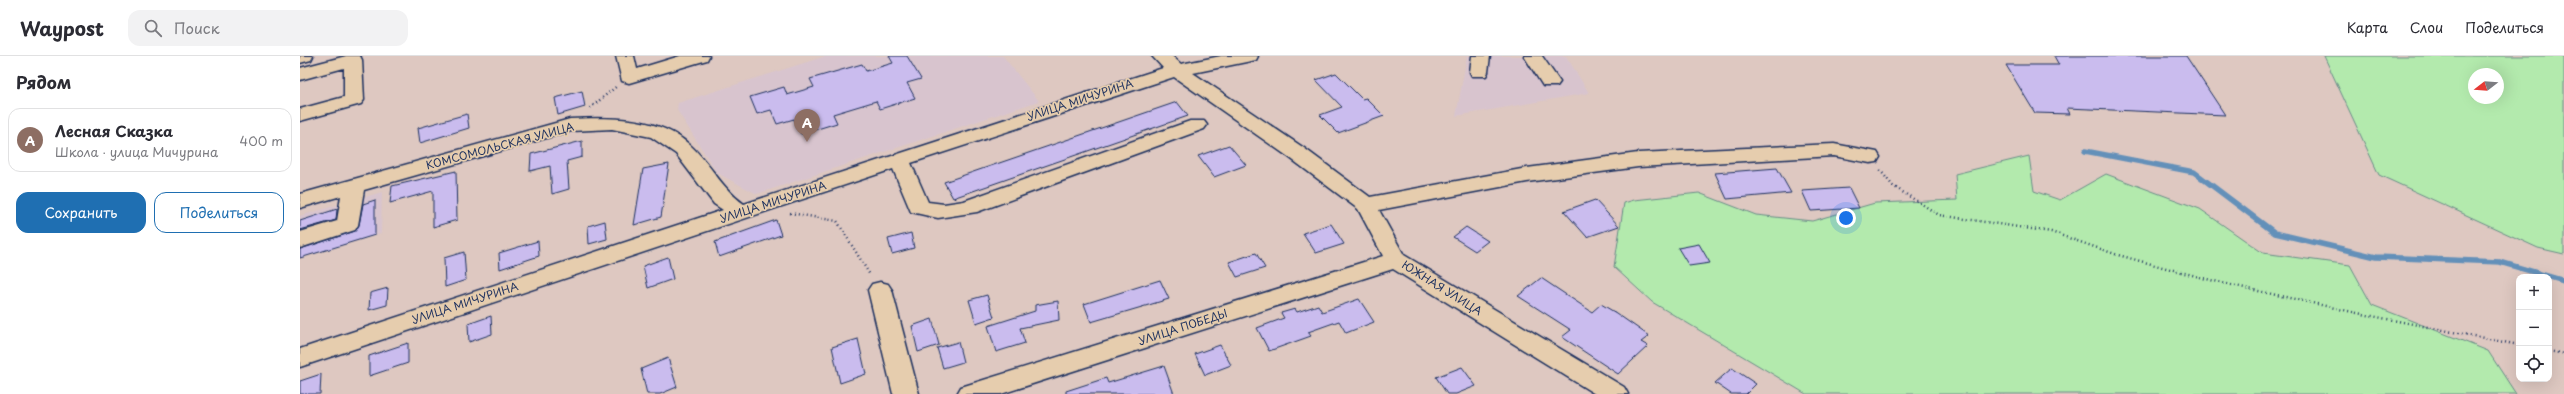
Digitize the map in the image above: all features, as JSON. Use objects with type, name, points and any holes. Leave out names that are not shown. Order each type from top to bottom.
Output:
[{"type":"street","points":[[300,57],[304,56]]},
{"type":"street","points":[[625,56],[629,77],[700,56]]},
{"type":"street","name":"УЛИЦА МИЧУРИНА","points":[[300,358],[899,160],[1168,63],[1248,56]]},
{"type":"street","points":[[1533,56],[1550,82]]},
{"type":"street","points":[[300,74],[353,60],[354,100],[300,115]]},
{"type":"street","name":"ЮЖНАЯ УЛИЦА","points":[[1168,63],[1297,152],[1366,205],[1396,260],[1615,394]]},
{"type":"street","name":"КОМСОМОЛЬСКАЯ УЛИЦА","points":[[300,201],[570,125],[612,123],[657,132],[683,149],[722,199],[741,212]]},
{"type":"street","points":[[899,160],[919,208],[931,212],[951,211],[969,207],[1197,125]]},
{"type":"street","points":[[1366,205],[1527,175],[1638,160],[1834,150],[1870,157]]},
{"type":"street","points":[[300,240],[347,226],[354,186]]},
{"type":"street","name":"УЛИЦА ПОБЕДЫ","points":[[970,394],[1396,260]]},
{"type":"street","points":[[880,290],[906,394]]},
{"type":"path","points":[[570,125],[629,77]]},
{"type":"path","points":[[1870,157],[1893,186],[1939,215],[2052,232],[2118,255],[2218,282],[2357,313],[2516,344]]},
{"type":"path","points":[[784,213],[837,221],[880,290]]},
{"type":"path","points":[[2552,352],[2564,354]]},
{"type":"shaded area","points":[[826,56],[1003,56],[1039,101],[757,194],[717,173],[677,110],[678,103]]},
{"type":"shaded area","points":[[1467,56],[1566,56],[1589,93],[1456,116]]},
{"type":"shaded area","points":[[382,192],[381,233],[300,258],[300,216]]},
{"type":"green space","points":[[2324,56],[2564,56],[2564,254],[2538,248],[2379,175]]},
{"type":"green space","points":[[2029,156],[2034,191],[2060,200],[2106,174],[2200,209],[2263,253],[2350,265],[2372,305],[2488,351],[2516,394],[1806,394],[1652,302],[1614,267],[1624,203],[1634,200],[1699,193],[1756,215],[1812,221],[1875,203],[1957,200],[1955,174]]},
{"type":"building","points":[[889,56],[907,56],[921,79],[907,83],[915,98],[880,109],[876,101],[833,114],[837,123],[801,134],[794,119],[777,124],[771,110],[757,114],[750,97],[784,87],[787,95],[814,87],[810,79],[862,64],[866,71],[893,63]]},
{"type":"building","points":[[2054,56],[2186,56],[2225,115],[2067,108],[2070,114],[2035,113],[2006,65],[2059,65]]},
{"type":"building","points":[[1336,73],[1362,99],[1366,98],[1384,116],[1338,133],[1320,115],[1342,107],[1316,80]]},
{"type":"building","points":[[582,91],[585,107],[558,115],[555,98]]},
{"type":"building","points":[[1177,102],[1188,116],[953,198],[944,182]]},
{"type":"building","points":[[467,114],[469,128],[420,143],[418,128]]},
{"type":"building","points":[[582,141],[582,157],[567,161],[569,189],[552,194],[550,166],[530,171],[531,154]]},
{"type":"building","points":[[1229,145],[1246,165],[1214,177],[1198,156]]},
{"type":"building","points":[[669,164],[661,217],[634,225],[643,169]]},
{"type":"building","points":[[1777,168],[1791,193],[1727,199],[1715,173]]},
{"type":"building","points":[[456,171],[457,220],[433,227],[433,191],[390,203],[392,186]]},
{"type":"building","points":[[1849,188],[1859,208],[1811,211],[1802,191]]},
{"type":"building","points":[[375,200],[375,235],[300,258],[300,249],[355,231],[359,225],[363,204]]},
{"type":"building","points":[[1595,200],[1619,226],[1587,237],[1564,211]]},
{"type":"building","points":[[337,209],[336,220],[300,230],[300,221]]},
{"type":"building","points":[[776,220],[781,235],[719,257],[715,242]]},
{"type":"building","points":[[605,221],[607,239],[589,244],[588,226]]},
{"type":"building","points":[[1331,224],[1344,244],[1316,253],[1303,233]]},
{"type":"building","points":[[1466,227],[1488,241],[1475,251],[1453,237]]},
{"type":"building","points":[[911,233],[914,248],[892,254],[888,239]]},
{"type":"building","points":[[538,241],[539,256],[500,269],[499,253]]},
{"type":"building","points":[[1699,244],[1710,263],[1689,266],[1678,248]]},
{"type":"building","points":[[464,252],[466,280],[445,287],[444,258]]},
{"type":"building","points":[[1256,253],[1265,268],[1237,277],[1229,262]]},
{"type":"building","points":[[668,257],[673,279],[648,288],[643,266]]},
{"type":"building","points":[[1541,278],[1592,312],[1601,304],[1616,313],[1649,336],[1641,342],[1648,346],[1618,374],[1562,337],[1571,330],[1518,296]]},
{"type":"building","points":[[1160,280],[1169,299],[1091,322],[1084,304]]},
{"type":"building","points":[[388,288],[387,305],[369,310],[370,293]]},
{"type":"building","points":[[987,295],[994,317],[976,323],[969,300]]},
{"type":"building","points":[[1359,299],[1374,322],[1346,333],[1339,321],[1308,332],[1311,336],[1269,351],[1257,328],[1284,318],[1281,313],[1295,309],[1297,312],[1318,305],[1322,312]]},
{"type":"building","points":[[1058,301],[1059,320],[1020,328],[1025,343],[996,352],[988,326],[1035,311],[1035,305]]},
{"type":"building","points":[[491,316],[492,334],[469,342],[468,324]]},
{"type":"building","points":[[932,319],[939,345],[918,352],[912,326]]},
{"type":"building","points":[[858,339],[866,374],[840,383],[832,347]]},
{"type":"building","points":[[958,342],[963,362],[943,368],[937,348]]},
{"type":"building","points":[[408,343],[408,363],[369,376],[369,356]]},
{"type":"building","points":[[1220,345],[1231,365],[1205,375],[1195,354]]},
{"type":"building","points":[[668,358],[677,387],[660,394],[647,394],[641,369]]},
{"type":"building","points":[[1164,366],[1174,394],[1066,394],[1066,391],[1106,378],[1108,383]]},
{"type":"building","points":[[1462,367],[1476,386],[1456,394],[1447,394],[1436,377]]},
{"type":"building","points":[[1732,368],[1756,384],[1746,394],[1731,394],[1715,383]]},
{"type":"building","points":[[321,374],[320,394],[300,394],[300,381]]},
{"type":"waterway","points":[[2085,151],[2194,172],[2275,233],[2376,257],[2500,262],[2564,281]]},
{"type":"place","name":"Лесная Сказка","points":[[807,142]]}]
